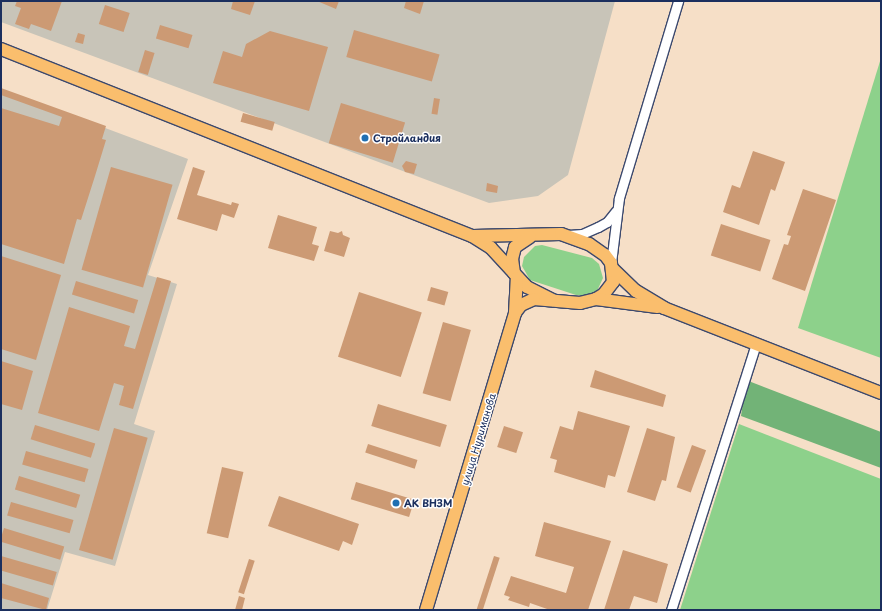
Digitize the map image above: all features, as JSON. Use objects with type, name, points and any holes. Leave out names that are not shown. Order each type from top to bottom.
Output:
[{"type":"main road","points":[[1,49],[472,236],[491,248],[515,275],[534,292],[553,300]]},
{"type":"main road","points":[[515,275],[512,259],[515,247],[521,241],[539,235]]},
{"type":"main road","points":[[472,236],[568,235],[595,248],[636,291],[664,308],[881,393]]},
{"type":"main road","points":[[596,299],[611,286],[612,266]]},
{"type":"main road","name":"улица Нуриманова","points":[[426,610],[515,313],[515,275]]},
{"type":"main road","points":[[515,313],[527,301],[553,300],[580,303],[596,299],[664,308]]},
{"type":"street","points":[[612,266],[617,209],[678,1]]},
{"type":"street","points":[[568,235],[598,228],[607,222],[617,209]]},
{"type":"street","points":[[671,610],[756,344]]},
{"type":"shaded area","points":[[1,1],[615,1],[568,175],[538,196],[489,203],[1,22]]},
{"type":"shaded area","points":[[1,89],[188,159],[148,275],[177,284],[134,424],[155,431],[115,566],[65,552],[47,610],[1,610]]},
{"type":"green space","points":[[881,58],[881,358],[798,328]]},
{"type":"green space","points":[[542,245],[592,258],[599,264],[603,278],[597,291],[590,296],[576,295],[530,280],[522,266],[524,257],[535,246]]},
{"type":"green space","points":[[746,380],[881,432],[881,468],[741,416]]},
{"type":"green space","points":[[739,424],[881,479],[881,610],[680,610]]},
{"type":"building","points":[[17,1],[62,1],[51,31],[31,24],[29,29],[15,24],[21,8],[15,6]]},
{"type":"building","points":[[233,1],[255,1],[250,15],[231,9]]},
{"type":"building","points":[[317,1],[339,1],[336,9]]},
{"type":"building","points":[[406,1],[424,1],[420,14],[404,8]]},
{"type":"building","points":[[105,5],[130,13],[124,32],[99,24]]},
{"type":"building","points":[[160,25],[193,35],[188,48],[156,38]]},
{"type":"building","points":[[354,30],[440,55],[432,81],[346,57]]},
{"type":"building","points":[[270,31],[328,47],[309,111],[213,83],[223,51],[242,57],[246,44]]},
{"type":"building","points":[[78,33],[85,35],[83,44],[75,42]]},
{"type":"building","points":[[145,50],[155,53],[148,75],[138,72]]},
{"type":"building","points":[[1,88],[106,126],[102,139],[106,140],[81,220],[77,219],[64,264],[1,244],[1,108],[59,126],[62,117],[1,95]]},
{"type":"building","points":[[434,98],[440,99],[437,115],[431,114]]},
{"type":"building","points":[[341,103],[405,123],[393,163],[329,143]]},
{"type":"building","points":[[243,113],[275,122],[272,131],[241,122]]},
{"type":"building","points":[[753,151],[785,162],[775,191],[771,189],[759,225],[723,212],[732,185],[740,188]]},
{"type":"building","points":[[406,161],[417,164],[414,174],[405,172],[402,166]]},
{"type":"building","points":[[111,167],[173,185],[143,287],[82,270]]},
{"type":"building","points":[[193,167],[205,171],[197,195],[231,205],[232,202],[239,204],[234,218],[222,214],[217,231],[177,219]]},
{"type":"building","points":[[487,183],[498,186],[497,193],[486,191]]},
{"type":"building","points":[[803,189],[836,200],[805,291],[772,279],[784,244],[788,245],[791,236],[787,235]]},
{"type":"building","points":[[278,215],[317,227],[312,244],[319,246],[314,261],[268,248]]},
{"type":"building","points":[[721,224],[770,240],[760,271],[711,255]]},
{"type":"building","points":[[330,231],[338,233],[342,231],[343,235],[350,238],[344,257],[324,251]]},
{"type":"building","points":[[1,256],[61,275],[36,360],[1,349]]},
{"type":"building","points":[[157,277],[171,281],[133,409],[119,405],[124,386],[114,383],[99,431],[38,413],[69,307],[130,326],[124,346],[135,349]]},
{"type":"building","points":[[76,281],[138,300],[134,313],[72,294]]},
{"type":"building","points":[[431,287],[448,292],[444,305],[427,300]]},
{"type":"building","points":[[359,292],[422,312],[401,377],[338,357]]},
{"type":"building","points":[[443,322],[471,330],[450,401],[423,393]]},
{"type":"building","points":[[1,361],[33,371],[22,410],[1,404]]},
{"type":"building","points":[[595,370],[666,395],[663,407],[590,387]]},
{"type":"building","points":[[378,404],[447,425],[440,447],[371,426]]},
{"type":"building","points":[[578,411],[630,426],[615,477],[608,475],[605,488],[554,472],[557,460],[550,458],[560,426],[573,430]]},
{"type":"building","points":[[35,425],[95,443],[91,458],[31,439]]},
{"type":"building","points":[[504,426],[523,432],[516,453],[497,447]]},
{"type":"building","points":[[114,428],[148,438],[113,560],[79,550]]},
{"type":"building","points":[[647,428],[675,437],[666,481],[662,480],[655,501],[627,492]]},
{"type":"building","points":[[368,444],[417,460],[415,469],[365,453]]},
{"type":"building","points":[[692,445],[706,450],[691,492],[677,487]]},
{"type":"building","points":[[26,451],[88,469],[85,482],[22,464]]},
{"type":"building","points":[[222,467],[243,472],[228,538],[207,533]]},
{"type":"building","points":[[19,476],[80,495],[76,508],[15,489]]},
{"type":"building","points":[[356,482],[414,500],[409,517],[351,499]]},
{"type":"building","points":[[279,496],[359,524],[352,545],[343,541],[339,551],[268,526]]},
{"type":"building","points":[[11,502],[73,520],[70,533],[7,515]]},
{"type":"building","points":[[544,522],[611,541],[588,610],[550,610],[530,603],[529,607],[508,600],[510,597],[504,595],[511,576],[566,593],[574,567],[535,556]]},
{"type":"building","points":[[4,528],[64,546],[60,560],[1,542]]},
{"type":"building","points":[[623,550],[668,564],[657,603],[634,596],[629,610],[604,610]]},
{"type":"building","points":[[1,556],[57,572],[53,585],[1,571]]},
{"type":"building","points":[[494,556],[500,558],[483,610],[476,610]]},
{"type":"building","points":[[249,559],[255,561],[244,594],[238,592]]},
{"type":"building","points":[[1,583],[49,598],[46,610],[1,598]]},
{"type":"building","points":[[239,596],[245,598],[242,610],[235,610]]},
{"type":"place","name":"Стройландия","points":[[365,138]]},
{"type":"place","name":"АК ВНЗМ","points":[[396,503]]}]
